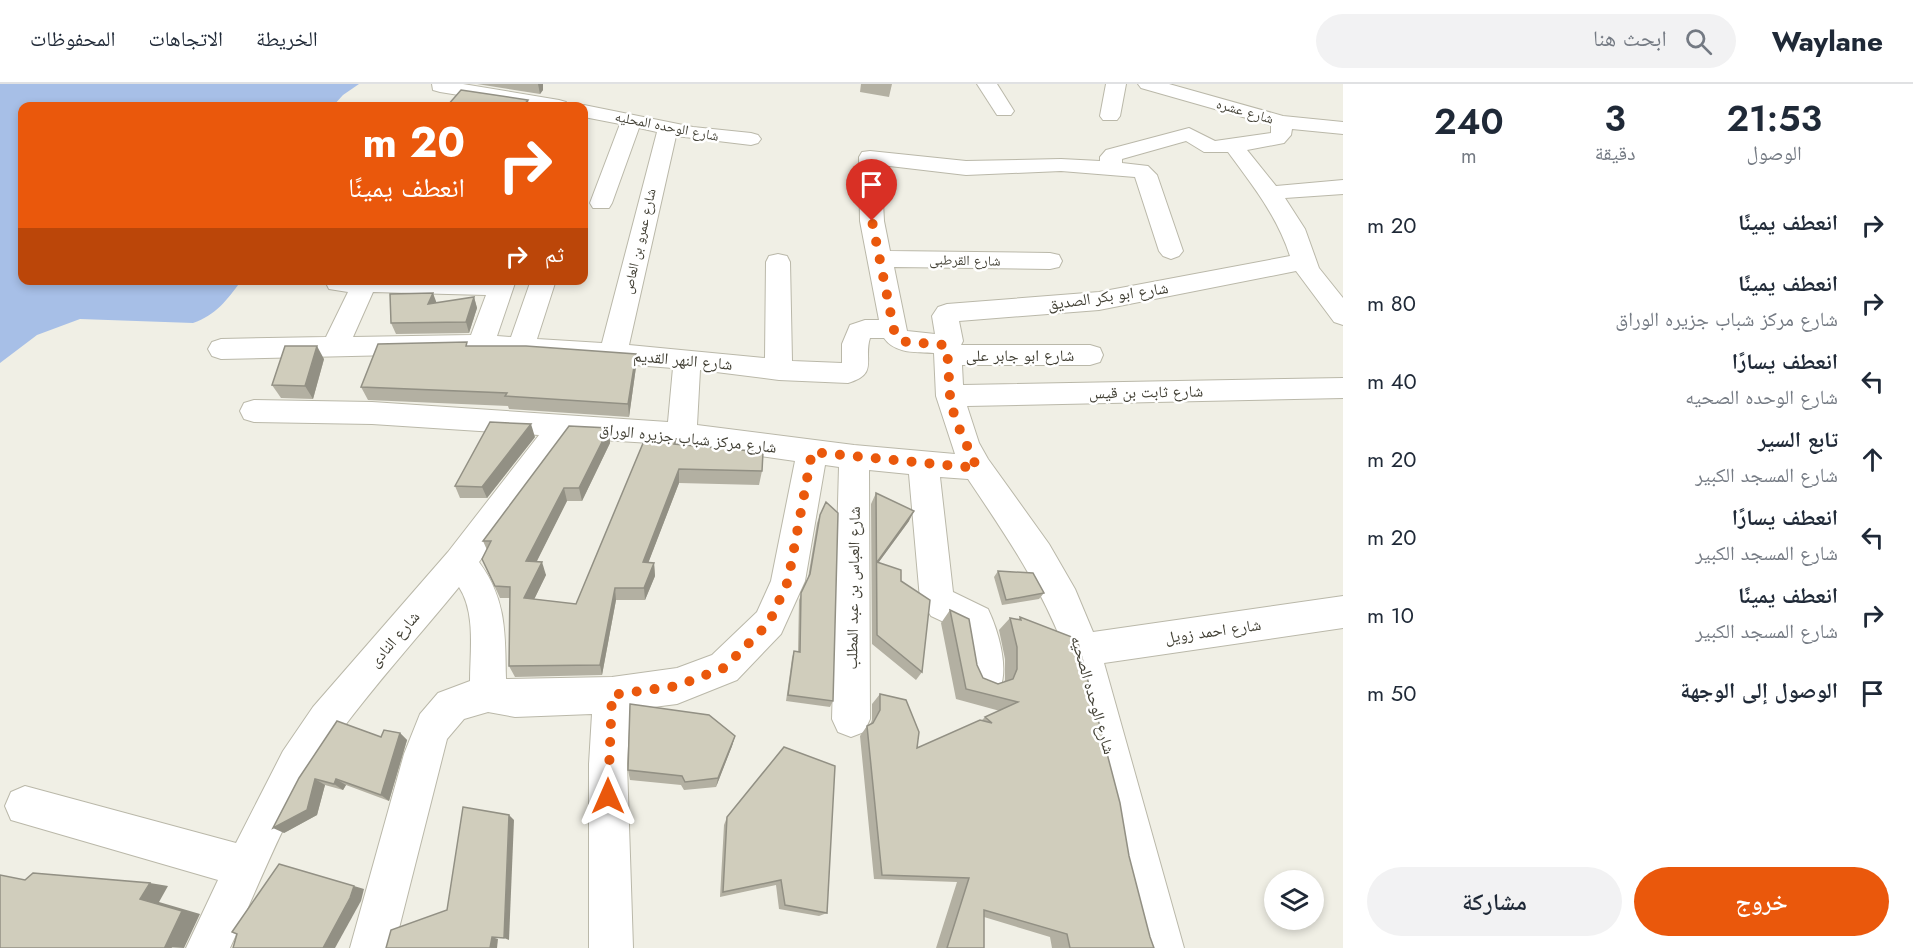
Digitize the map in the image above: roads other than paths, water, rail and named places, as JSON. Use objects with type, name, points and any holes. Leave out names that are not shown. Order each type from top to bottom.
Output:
[{"type":"street","points":[[987,84],[1004,111]]},
{"type":"street","points":[[1110,116],[1116,84]]},
{"type":"street","points":[[440,86],[535,102]]},
{"type":"street","points":[[1152,89],[1220,139],[1270,193],[1293,229],[1303,262],[1343,316]]},
{"type":"street","name":"شارع عشره","points":[[1152,89],[1282,122],[1343,128]]},
{"type":"street","name":"شارع الوحده المحليه","points":[[588,112],[632,119],[693,134],[751,139]]},
{"type":"street","points":[[632,119],[592,203],[646,206]]},
{"type":"street","points":[[1111,168],[1111,157],[1114,155],[1189,134],[1220,139],[1277,139],[1281,135],[1282,122]]},
{"type":"street","name":"شارع عمرو بن العاص","points":[[613,355],[646,206],[668,128]]},
{"type":"street","points":[[893,329],[872,221],[870,157],[966,168],[1036,165],[1140,171],[1146,175],[1171,251]]},
{"type":"street","points":[[1270,193],[1343,187]]},
{"type":"street","name":"شارع القرطبى","points":[[879,259],[1050,261]]},
{"type":"street","points":[[778,262],[779,370]]},
{"type":"street","name":"شارع ابو بكر الصديق","points":[[949,351],[950,341],[945,316],[947,313],[1099,301],[1303,262]]},
{"type":"street","points":[[336,345],[364,285]]},
{"type":"street","points":[[481,344],[503,285]]},
{"type":"street","points":[[521,346],[542,285]]},
{"type":"street","name":"شارع النهر القديم","points":[[221,349],[481,344],[687,359],[779,370],[848,373],[856,366],[855,344],[859,332],[893,329]]},
{"type":"street","name":"شارع ابو جابر على","points":[[893,329],[898,338],[910,343],[934,342],[949,351],[1090,355]]},
{"type":"street","name":"شارع الوحده الصحيه","points":[[949,351],[950,396],[961,435],[977,468],[1037,554],[1063,600],[1083,651],[1162,948]]},
{"type":"street","points":[[682,435],[687,359]]},
{"type":"street","name":"شارع ثابت بن قيس","points":[[950,396],[1343,388]]},
{"type":"street","name":"شارع مركز شباب جزيره الوراق","points":[[254,411],[372,413],[564,425],[682,435],[854,457],[977,468]]},
{"type":"street","name":"شارع النادى","points":[[208,948],[291,776],[326,720],[460,562],[564,425]]},
{"type":"street","points":[[372,948],[423,754],[435,723],[448,706],[488,694],[515,699],[612,695],[677,686],[724,668],[769,623],[788,581],[812,452]]},
{"type":"street","name":"شارع العباس بن عبد المطلب","points":[[851,719],[854,457]]},
{"type":"street","points":[[923,463],[937,599],[943,605],[976,620],[987,676]]},
{"type":"street","points":[[460,562],[480,590],[487,618],[488,694]]},
{"type":"street","name":"شارع احمد زويل","points":[[1083,651],[1343,612]]},
{"type":"street","points":[[611,948],[608,764],[612,695]]},
{"type":"street","points":[[25,806],[247,867]]},
{"type":"water","points":[[0,84],[359,84],[337,102],[18,102],[18,285],[238,285],[215,311],[193,323],[80,319],[37,335],[0,363]]}]
